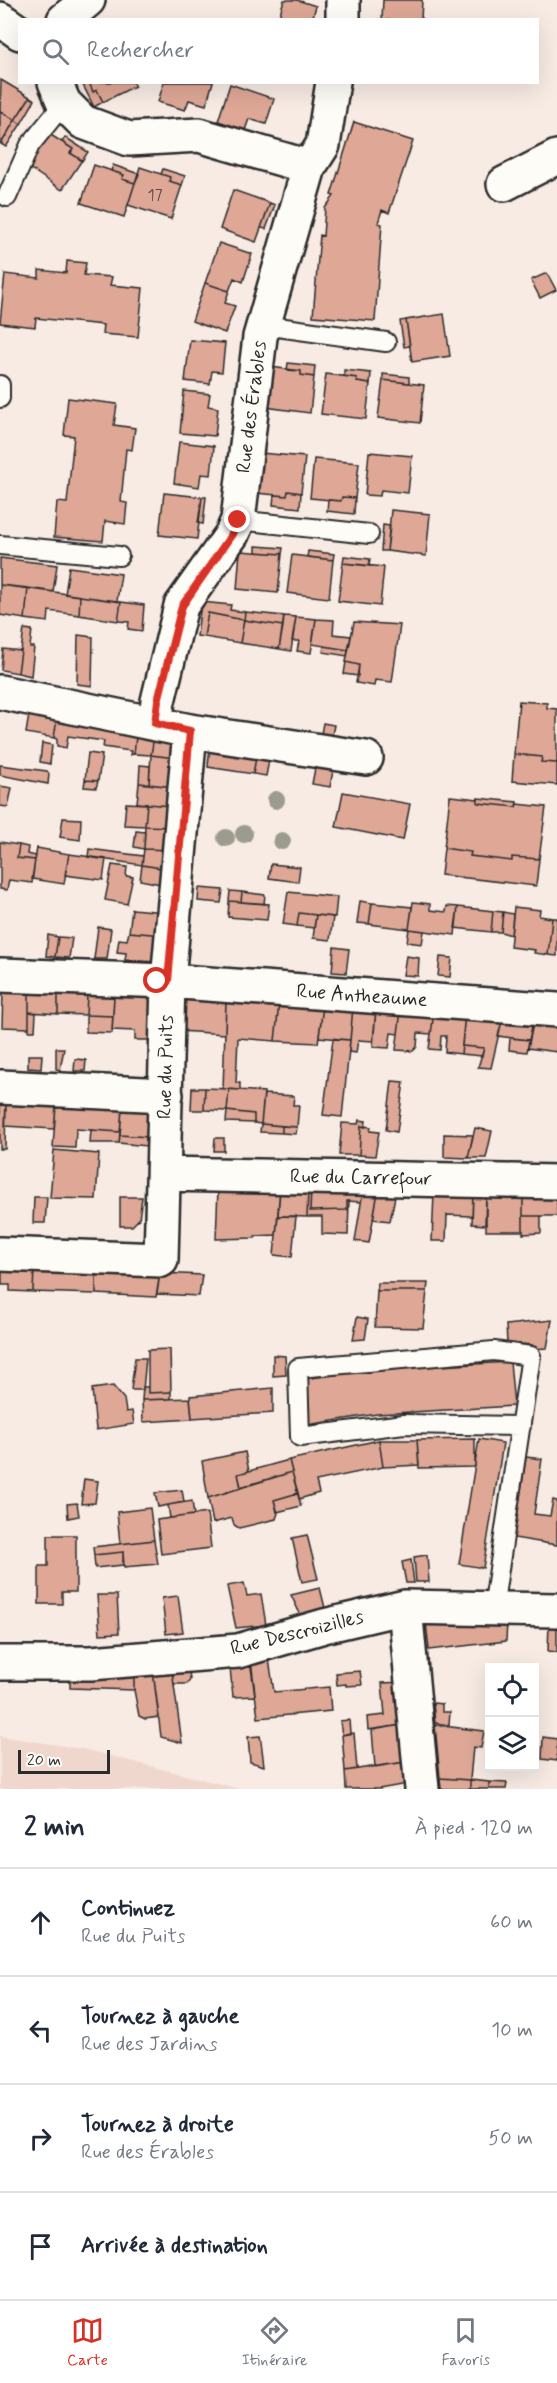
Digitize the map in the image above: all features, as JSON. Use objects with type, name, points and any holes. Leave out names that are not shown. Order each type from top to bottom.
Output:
[{"type":"street","points":[[66,18],[88,0]]},
{"type":"street","points":[[343,0],[343,18]]},
{"type":"street","points":[[0,19],[18,32]]},
{"type":"street","name":"Rue des Érables","points":[[155,723],[158,701],[182,606],[232,534],[238,520],[260,337],[309,167],[322,145],[333,84]]},
{"type":"street","points":[[59,93],[83,122],[129,139],[199,135],[309,167]]},
{"type":"street","points":[[504,184],[557,157]]},
{"type":"street","points":[[0,692],[190,731],[366,758]]},
{"type":"street","name":"Rue du Puits","points":[[0,1254],[161,1260],[168,981],[190,731]]},
{"type":"street","name":"Rue Antheaume","points":[[0,975],[168,981],[557,1010]]},
{"type":"street","points":[[0,1087],[166,1095]]},
{"type":"street","name":"Rue du Carrefour","points":[[164,1174],[557,1182]]},
{"type":"street","points":[[405,1607],[422,1789]]},
{"type":"street","name":"Rue Descroizilles","points":[[0,1663],[91,1663],[238,1651],[324,1626],[405,1607],[557,1611]]},
{"type":"lane","points":[[7,197],[30,145],[59,93]]},
{"type":"lane","points":[[263,325],[386,342]]},
{"type":"lane","points":[[0,385],[0,398]]},
{"type":"lane","points":[[238,520],[369,534]]},
{"type":"lane","points":[[0,545],[119,556]]},
{"type":"lane","points":[[493,1609],[521,1426],[531,1356],[494,1351],[298,1368],[300,1437],[404,1424],[521,1426]]},
{"type":"shaded area","points":[[0,1736],[83,1749],[240,1789],[0,1789]]},
{"type":"building","points":[[284,0],[297,0],[316,6],[313,18],[279,18]]},
{"type":"building","points":[[383,0],[422,0],[421,18],[382,18]]},
{"type":"building","points":[[1,80],[30,97],[15,120],[0,111]]},
{"type":"building","points":[[82,84],[90,84],[93,92],[97,90],[103,102],[94,107]]},
{"type":"building","points":[[90,84],[134,84],[135,86],[103,102],[97,90],[93,92]]},
{"type":"building","points":[[163,84],[212,84],[206,105],[189,100],[185,110],[158,102]]},
{"type":"building","points":[[230,84],[274,99],[266,124],[249,119],[245,130],[218,121]]},
{"type":"building","points":[[30,97],[35,100],[21,124],[15,120]]},
{"type":"building","points":[[0,111],[15,120],[1,144],[0,143]]},
{"type":"building","points":[[15,120],[21,124],[6,147],[1,144]]},
{"type":"building","points":[[354,122],[413,141],[389,213],[382,210],[378,223],[382,224],[375,321],[313,316],[320,235],[323,236],[325,208],[334,196],[331,195]]},
{"type":"building","points":[[46,132],[73,149],[70,153],[82,160],[62,190],[25,165]]},
{"type":"building","points":[[65,137],[88,152],[82,161],[71,153],[73,149],[62,142]]},
{"type":"building","points":[[94,165],[124,175],[122,179],[135,183],[124,217],[81,203]]},
{"type":"building","points":[[113,165],[139,174],[135,183],[122,179],[124,175],[111,171]]},
{"type":"building","points":[[140,167],[170,177],[169,181],[182,185],[171,219],[128,205]]},
{"type":"building","points":[[163,169],[185,176],[182,185],[169,181],[170,177],[161,174]]},
{"type":"building","points":[[233,190],[270,203],[256,242],[220,229]]},
{"type":"building","points":[[270,203],[275,205],[266,229],[261,228]]},
{"type":"building","points":[[219,243],[252,254],[243,282],[234,278],[229,291],[205,283]]},
{"type":"building","points":[[67,261],[86,263],[84,275],[112,277],[110,285],[143,288],[138,337],[102,334],[103,325],[36,318],[35,327],[0,323],[5,274],[39,278],[39,270],[66,273]]},
{"type":"building","points":[[547,273],[556,290],[540,298],[531,280]]},
{"type":"building","points":[[205,283],[229,291],[225,303],[235,306],[225,333],[192,321]]},
{"type":"building","points":[[444,314],[450,356],[412,362],[406,320]]},
{"type":"building","points":[[406,320],[410,346],[404,347],[400,321]]},
{"type":"building","points":[[190,340],[225,343],[222,372],[212,371],[210,384],[185,381]]},
{"type":"building","points":[[288,363],[315,366],[314,377],[301,375],[301,371],[287,370]]},
{"type":"building","points":[[270,367],[301,371],[301,375],[314,377],[310,413],[265,407]]},
{"type":"building","points":[[344,370],[371,373],[370,384],[357,382],[357,378],[344,376]]},
{"type":"building","points":[[326,374],[357,378],[357,382],[370,384],[366,419],[321,414]]},
{"type":"building","points":[[383,374],[409,377],[409,383],[383,380]]},
{"type":"building","points":[[383,380],[424,385],[420,423],[378,418]]},
{"type":"building","points":[[184,391],[210,394],[208,406],[218,408],[215,436],[180,433]]},
{"type":"building","points":[[68,398],[117,404],[114,425],[135,428],[132,450],[126,449],[121,502],[127,503],[125,524],[105,521],[103,541],[54,537],[57,502],[67,503],[74,436],[64,435]]},
{"type":"building","points":[[179,442],[214,446],[211,475],[201,474],[199,487],[174,483]]},
{"type":"building","points":[[369,452],[412,456],[408,493],[381,490],[380,496],[365,495]]},
{"type":"building","points":[[260,453],[305,457],[301,493],[288,491],[287,496],[256,493]]},
{"type":"building","points":[[314,459],[359,463],[355,498],[342,497],[341,501],[310,498]]},
{"type":"building","points":[[288,491],[301,493],[300,508],[273,505],[274,495],[287,496]]},
{"type":"building","points":[[164,493],[202,497],[197,539],[159,535]]},
{"type":"building","points":[[202,497],[206,497],[203,524],[198,523]]},
{"type":"building","points":[[342,497],[355,498],[354,514],[327,511],[328,500],[341,501]]},
{"type":"building","points":[[391,510],[430,514],[426,556],[387,551]]},
{"type":"building","points":[[383,525],[390,526],[387,551],[381,551]]},
{"type":"building","points":[[256,546],[283,548],[282,554],[256,552]]},
{"type":"building","points":[[240,551],[282,554],[278,593],[237,589]]},
{"type":"building","points":[[308,551],[334,554],[333,560],[307,557]]},
{"type":"building","points":[[292,555],[333,560],[329,598],[287,593]]},
{"type":"building","points":[[344,556],[370,559],[369,566],[343,563]]},
{"type":"building","points":[[0,558],[57,565],[53,592],[0,585]]},
{"type":"building","points":[[343,563],[384,567],[380,606],[338,601]]},
{"type":"building","points":[[69,567],[121,574],[117,601],[65,594]]},
{"type":"building","points":[[0,585],[28,588],[25,619],[0,615]]},
{"type":"building","points":[[28,588],[80,596],[79,615],[49,611],[48,622],[25,619]]},
{"type":"building","points":[[80,596],[121,602],[118,621],[79,615]]},
{"type":"building","points":[[121,602],[144,605],[142,631],[128,629],[129,622],[118,621]]},
{"type":"building","points":[[201,602],[231,605],[230,610],[245,612],[244,620],[208,613],[204,637],[197,636]]},
{"type":"building","points":[[245,612],[284,616],[283,626],[244,620]]},
{"type":"building","points":[[208,613],[244,620],[240,643],[204,637]]},
{"type":"building","points":[[284,616],[296,617],[291,651],[279,649]]},
{"type":"building","points":[[296,617],[316,619],[311,653],[297,651],[299,641],[292,641]]},
{"type":"building","points":[[316,619],[334,620],[333,634],[351,636],[348,650],[312,644]]},
{"type":"building","points":[[244,620],[283,626],[279,649],[240,643]]},
{"type":"building","points":[[354,622],[400,625],[392,682],[375,680],[374,686],[356,683],[359,665],[346,662]]},
{"type":"building","points":[[24,629],[32,630],[30,647],[34,647],[31,676],[18,673]]},
{"type":"building","points":[[78,635],[93,637],[92,686],[77,684]]},
{"type":"building","points":[[324,646],[348,650],[347,656],[323,652]]},
{"type":"building","points":[[3,649],[21,651],[18,673],[1,670]]},
{"type":"building","points":[[346,662],[359,665],[358,676],[344,674]]},
{"type":"building","points":[[519,701],[547,703],[547,708],[557,709],[557,763],[541,762],[542,757],[514,754]]},
{"type":"building","points":[[30,709],[58,713],[54,738],[26,733]]},
{"type":"building","points":[[58,713],[137,727],[134,754],[130,755],[131,751],[103,747],[104,741],[68,736],[66,748],[57,746],[57,739],[54,738]]},
{"type":"building","points":[[323,723],[334,725],[331,740],[320,739]]},
{"type":"building","points":[[137,727],[155,730],[151,755],[134,754]]},
{"type":"building","points":[[155,730],[176,746],[175,758],[151,755]]},
{"type":"building","points":[[42,743],[52,745],[50,764],[40,762]]},
{"type":"building","points":[[210,744],[257,752],[253,774],[208,767]]},
{"type":"building","points":[[257,752],[270,755],[266,776],[253,774]]},
{"type":"building","points":[[88,753],[102,755],[98,781],[85,780]]},
{"type":"building","points":[[514,754],[542,757],[541,762],[557,763],[557,785],[512,781]]},
{"type":"building","points":[[151,755],[175,758],[173,787],[149,784]]},
{"type":"building","points":[[316,763],[334,766],[330,787],[312,784]]},
{"type":"building","points":[[0,765],[47,771],[48,784],[0,775]]},
{"type":"building","points":[[140,765],[150,766],[149,784],[139,783]]},
{"type":"building","points":[[85,780],[98,781],[96,788],[84,787]]},
{"type":"building","points":[[139,783],[173,787],[171,806],[137,803]]},
{"type":"building","points":[[0,786],[12,788],[8,807],[0,806]]},
{"type":"building","points":[[343,792],[410,804],[403,840],[336,827]]},
{"type":"building","points":[[450,796],[478,799],[478,803],[546,807],[539,859],[512,857],[512,861],[470,856],[471,852],[444,848]]},
{"type":"building","points":[[478,798],[517,802],[516,807],[478,803]]},
{"type":"building","points":[[126,803],[147,804],[145,826],[124,825]]},
{"type":"building","points":[[147,804],[171,806],[170,827],[145,826]]},
{"type":"building","points":[[63,818],[81,819],[80,840],[60,837]]},
{"type":"building","points":[[145,826],[170,827],[169,850],[144,849]]},
{"type":"building","points":[[136,831],[145,832],[144,849],[134,847]]},
{"type":"building","points":[[0,842],[19,845],[17,858],[35,860],[32,883],[9,880],[7,890],[0,889]]},
{"type":"building","points":[[19,845],[28,847],[27,854],[36,856],[35,860],[17,858]]},
{"type":"building","points":[[37,848],[69,854],[64,884],[32,879]]},
{"type":"building","points":[[444,848],[471,852],[470,856],[512,861],[512,857],[539,859],[536,886],[441,875]]},
{"type":"building","points":[[89,849],[143,856],[142,865],[88,857]]},
{"type":"building","points":[[144,849],[169,850],[167,869],[142,865]]},
{"type":"building","points":[[69,854],[106,859],[103,880],[65,875]]},
{"type":"building","points":[[271,864],[300,867],[298,882],[269,878]]},
{"type":"building","points":[[112,865],[127,867],[126,876],[133,877],[127,904],[105,900]]},
{"type":"building","points":[[142,865],[167,869],[166,885],[140,880]]},
{"type":"building","points":[[199,888],[223,890],[221,903],[198,901]]},
{"type":"building","points":[[230,891],[242,892],[241,902],[229,901]]},
{"type":"building","points":[[242,892],[265,895],[264,904],[241,902]]},
{"type":"building","points":[[288,892],[337,897],[335,917],[299,913],[297,926],[283,924]]},
{"type":"building","points":[[229,901],[269,904],[267,920],[228,917]]},
{"type":"building","points":[[360,901],[372,903],[369,924],[357,923]]},
{"type":"building","points":[[413,902],[430,904],[430,910],[446,912],[447,906],[458,907],[455,935],[409,929]]},
{"type":"building","points":[[372,903],[412,907],[409,929],[369,924]]},
{"type":"building","points":[[458,907],[493,911],[491,932],[455,928]]},
{"type":"building","points":[[514,907],[540,910],[539,916],[552,918],[548,955],[534,953],[535,950],[510,947]]},
{"type":"building","points":[[132,909],[164,912],[163,935],[129,932]]},
{"type":"building","points":[[493,911],[503,912],[501,932],[491,932]]},
{"type":"building","points":[[503,912],[513,914],[511,935],[501,932]]},
{"type":"building","points":[[299,913],[316,915],[314,928],[297,926]]},
{"type":"building","points":[[316,915],[333,917],[330,940],[313,938]]},
{"type":"building","points":[[552,918],[557,918],[557,956],[548,955]]},
{"type":"building","points":[[98,927],[111,929],[107,959],[94,959]]},
{"type":"building","points":[[409,929],[424,931],[422,944],[407,942]]},
{"type":"building","points":[[129,932],[163,935],[155,962],[125,960],[126,953],[117,952],[119,939],[127,940]]},
{"type":"building","points":[[48,935],[58,937],[55,957],[46,956]]},
{"type":"building","points":[[58,937],[72,938],[69,958],[55,957]]},
{"type":"building","points":[[334,947],[349,949],[346,973],[332,972]]},
{"type":"building","points":[[406,956],[419,958],[418,976],[403,975]]},
{"type":"building","points":[[440,957],[452,958],[450,977],[438,976]]},
{"type":"building","points":[[3,990],[29,992],[29,1028],[2,1027]]},
{"type":"building","points":[[29,992],[58,993],[58,1014],[29,1012]]},
{"type":"building","points":[[58,993],[87,995],[86,1015],[58,1014]]},
{"type":"building","points":[[87,995],[114,996],[113,1016],[86,1015]]},
{"type":"building","points":[[114,996],[152,998],[156,1040],[135,1040],[135,1031],[112,1030]]},
{"type":"building","points":[[184,997],[226,1001],[225,1034],[180,1031]]},
{"type":"building","points":[[226,1001],[279,1003],[275,1041],[238,1038],[236,1083],[240,1083],[240,1090],[223,1089]]},
{"type":"building","points":[[279,1003],[323,1006],[318,1043],[275,1041]]},
{"type":"building","points":[[323,1006],[353,1007],[350,1040],[319,1037]]},
{"type":"building","points":[[353,1007],[376,1009],[373,1041],[358,1040],[356,1053],[349,1052]]},
{"type":"building","points":[[376,1009],[401,1010],[398,1034],[391,1033],[389,1048],[373,1047]]},
{"type":"building","points":[[401,1010],[434,1012],[431,1034],[418,1033],[417,1047],[413,1051],[396,1050]]},
{"type":"building","points":[[29,1012],[36,1013],[35,1031],[29,1031]]},
{"type":"building","points":[[434,1012],[465,1014],[461,1054],[445,1052],[446,1036],[441,1036],[440,1050],[429,1049]]},
{"type":"building","points":[[504,1013],[534,1017],[529,1040],[498,1036]]},
{"type":"building","points":[[465,1014],[503,1016],[491,1068],[478,1067],[484,1048],[462,1046]]},
{"type":"building","points":[[86,1015],[113,1016],[112,1033],[86,1032]]},
{"type":"building","points":[[557,1017],[557,1052],[528,1048],[534,1019]]},
{"type":"building","points":[[510,1038],[529,1040],[527,1052],[509,1050]]},
{"type":"building","points":[[333,1039],[350,1040],[342,1117],[323,1115]]},
{"type":"building","points":[[462,1046],[484,1048],[482,1056],[461,1054]]},
{"type":"building","points":[[56,1048],[64,1048],[60,1070],[56,1069]]},
{"type":"building","points":[[28,1055],[42,1055],[41,1069],[28,1068]]},
{"type":"building","points":[[75,1059],[86,1060],[85,1071],[74,1071]]},
{"type":"building","points":[[392,1081],[404,1082],[397,1132],[386,1130]]},
{"type":"building","points":[[192,1088],[205,1088],[204,1110],[191,1110]]},
{"type":"building","points":[[205,1088],[229,1089],[227,1111],[204,1110]]},
{"type":"building","points":[[229,1089],[264,1092],[261,1124],[254,1123],[254,1114],[227,1111]]},
{"type":"building","points":[[264,1094],[294,1096],[293,1105],[299,1105],[297,1127],[261,1124]]},
{"type":"building","points":[[0,1103],[6,1104],[5,1149],[0,1149]]},
{"type":"building","points":[[6,1104],[56,1107],[54,1129],[5,1126]]},
{"type":"building","points":[[56,1105],[122,1109],[120,1132],[76,1129],[75,1148],[53,1147]]},
{"type":"building","points":[[122,1109],[145,1110],[151,1118],[148,1137],[120,1135]]},
{"type":"building","points":[[227,1111],[254,1114],[254,1123],[226,1122]]},
{"type":"building","points":[[359,1120],[366,1121],[365,1127],[361,1126],[359,1155],[339,1155],[342,1123],[358,1124]]},
{"type":"building","points":[[261,1124],[282,1126],[282,1133],[260,1132]]},
{"type":"building","points":[[282,1126],[297,1127],[296,1134],[282,1133]]},
{"type":"building","points":[[361,1126],[371,1127],[370,1131],[379,1132],[375,1156],[359,1155]]},
{"type":"building","points":[[475,1128],[492,1131],[486,1158],[468,1158]]},
{"type":"building","points":[[91,1130],[120,1132],[119,1143],[90,1143]]},
{"type":"building","points":[[444,1134],[473,1135],[468,1158],[444,1157]]},
{"type":"building","points":[[120,1135],[148,1137],[147,1146],[119,1143]]},
{"type":"building","points":[[215,1138],[224,1138],[224,1151],[214,1151]]},
{"type":"building","points":[[54,1150],[99,1154],[96,1199],[50,1198]]},
{"type":"building","points":[[311,1186],[363,1191],[361,1202],[347,1201],[347,1210],[310,1211]]},
{"type":"building","points":[[280,1188],[276,1235],[216,1239],[218,1189]]},
{"type":"building","points":[[280,1189],[308,1190],[307,1217],[278,1216]]},
{"type":"building","points":[[308,1190],[311,1190],[310,1211],[347,1210],[347,1201],[349,1201],[348,1235],[322,1234],[322,1217],[307,1217]]},
{"type":"building","points":[[363,1191],[378,1192],[369,1243],[355,1241]]},
{"type":"building","points":[[378,1192],[396,1192],[390,1221],[373,1219]]},
{"type":"building","points":[[434,1193],[473,1194],[472,1216],[447,1215],[446,1241],[432,1241]]},
{"type":"building","points":[[473,1194],[486,1195],[485,1225],[472,1224]]},
{"type":"building","points":[[486,1195],[523,1196],[523,1231],[486,1231]]},
{"type":"building","points":[[557,1195],[557,1216],[523,1216],[523,1196]]},
{"type":"building","points":[[34,1197],[47,1197],[45,1223],[33,1223]]},
{"type":"building","points":[[120,1197],[142,1197],[139,1219],[132,1226],[120,1226]]},
{"type":"building","points":[[278,1216],[296,1216],[292,1257],[274,1255]]},
{"type":"building","points":[[523,1216],[541,1216],[541,1233],[523,1234]]},
{"type":"building","points":[[2,1267],[34,1268],[33,1292],[10,1291],[10,1285],[2,1285]]},
{"type":"building","points":[[34,1267],[96,1270],[96,1294],[33,1292]]},
{"type":"building","points":[[96,1269],[160,1273],[156,1297],[96,1294]]},
{"type":"building","points":[[160,1273],[202,1275],[199,1296],[157,1294]]},
{"type":"building","points":[[378,1283],[428,1283],[427,1291],[377,1291]]},
{"type":"building","points":[[377,1291],[427,1291],[423,1328],[375,1327]]},
{"type":"building","points":[[357,1317],[368,1319],[365,1339],[353,1340]]},
{"type":"building","points":[[552,1320],[547,1348],[531,1349],[532,1345],[507,1343],[506,1325]]},
{"type":"building","points":[[170,1349],[171,1392],[148,1393],[148,1350]]},
{"type":"building","points":[[273,1355],[285,1356],[286,1375],[273,1376]]},
{"type":"building","points":[[135,1358],[146,1358],[143,1390],[131,1390]]},
{"type":"building","points":[[510,1362],[514,1406],[377,1414],[307,1425],[304,1379],[369,1370]]},
{"type":"building","points":[[113,1386],[124,1399],[126,1412],[132,1411],[134,1424],[96,1430],[92,1389]]},
{"type":"building","points":[[143,1387],[148,1387],[148,1393],[171,1392],[171,1399],[142,1400]]},
{"type":"building","points":[[273,1388],[273,1413],[192,1418],[190,1396]]},
{"type":"building","points":[[190,1398],[192,1419],[143,1422],[142,1400]]},
{"type":"building","points":[[475,1439],[475,1467],[419,1468],[417,1440]]},
{"type":"building","points":[[479,1439],[503,1443],[483,1568],[459,1564]]},
{"type":"building","points":[[379,1440],[383,1467],[316,1481],[319,1493],[299,1499],[289,1460]]},
{"type":"building","points":[[379,1440],[417,1440],[419,1465],[383,1467]]},
{"type":"building","points":[[245,1452],[249,1471],[238,1474],[241,1488],[208,1498],[202,1461]]},
{"type":"building","points":[[526,1457],[542,1459],[534,1514],[550,1516],[553,1500],[557,1501],[557,1545],[514,1538]]},
{"type":"building","points":[[289,1460],[292,1472],[241,1487],[238,1474]]},
{"type":"building","points":[[292,1472],[298,1493],[274,1500],[278,1513],[276,1519],[239,1528],[234,1525],[232,1518],[213,1523],[208,1498]]},
{"type":"building","points":[[84,1479],[98,1481],[95,1503],[81,1504]]},
{"type":"building","points":[[182,1490],[184,1502],[158,1507],[155,1493]]},
{"type":"building","points":[[298,1493],[301,1506],[277,1512],[274,1500]]},
{"type":"building","points":[[192,1501],[194,1515],[170,1518],[168,1505]]},
{"type":"building","points":[[77,1503],[79,1516],[68,1518],[67,1504]]},
{"type":"building","points":[[150,1508],[154,1540],[120,1544],[117,1512]]},
{"type":"building","points":[[207,1513],[211,1548],[161,1554],[157,1520]]},
{"type":"building","points":[[48,1535],[76,1535],[76,1592],[62,1592],[62,1604],[39,1604],[39,1566],[48,1566]]},
{"type":"building","points":[[307,1535],[318,1579],[302,1582],[292,1538]]},
{"type":"building","points":[[154,1540],[158,1564],[124,1567],[123,1552],[94,1555],[93,1547]]},
{"type":"building","points":[[123,1552],[123,1565],[95,1568],[94,1555]]},
{"type":"building","points":[[427,1555],[429,1582],[416,1582],[414,1557]]},
{"type":"building","points":[[411,1560],[414,1583],[406,1583],[402,1562]]},
{"type":"building","points":[[244,1583],[247,1596],[261,1594],[266,1625],[236,1628],[227,1586]]},
{"type":"building","points":[[320,1588],[325,1608],[303,1620],[291,1595]]},
{"type":"building","points":[[97,1595],[117,1595],[119,1633],[100,1634]]},
{"type":"building","points":[[178,1596],[183,1632],[166,1634],[162,1598]]},
{"type":"building","points":[[507,1621],[506,1641],[429,1650],[426,1622]]},
{"type":"building","points":[[549,1623],[557,1623],[557,1652],[548,1651]]},
{"type":"building","points":[[269,1659],[274,1692],[329,1687],[331,1711],[258,1718],[251,1660]]},
{"type":"building","points":[[251,1667],[255,1696],[233,1697],[230,1668]]},
{"type":"building","points":[[70,1670],[134,1671],[134,1690],[70,1688]]},
{"type":"building","points":[[189,1670],[190,1680],[187,1684],[174,1684],[172,1671]]},
{"type":"building","points":[[134,1671],[153,1671],[159,1717],[145,1719],[139,1716],[134,1690]]},
{"type":"building","points":[[153,1671],[172,1671],[182,1743],[161,1737]]},
{"type":"building","points":[[360,1671],[362,1685],[337,1685],[336,1673]]},
{"type":"building","points":[[405,1682],[408,1724],[368,1730],[367,1717],[385,1715],[382,1683]]},
{"type":"building","points":[[433,1703],[442,1704],[442,1712],[450,1712],[449,1725],[435,1723]]},
{"type":"building","points":[[349,1720],[350,1733],[342,1735],[340,1721]]},
{"type":"building","points":[[408,1724],[411,1761],[375,1767],[372,1730]]},
{"type":"building","points":[[435,1725],[484,1731],[481,1748],[473,1747],[470,1780],[440,1778]]},
{"type":"building","points":[[354,1733],[357,1769],[345,1771],[342,1735]]},
{"type":"building","points":[[260,1736],[264,1766],[250,1762],[248,1737]]},
{"type":"building","points":[[543,1737],[557,1739],[557,1761],[542,1759]]},
{"type":"building","points":[[411,1761],[413,1783],[379,1789],[346,1789],[345,1771]]},
{"type":"building","points":[[440,1778],[470,1780],[470,1789],[441,1789]]},
{"type":"building","points":[[470,1780],[489,1782],[489,1789],[470,1789]]},
{"type":"building","points":[[489,1782],[507,1783],[506,1789],[489,1789]]},
{"type":"route","points":[[157,981],[168,981],[190,731],[155,723],[158,701],[182,606],[232,534],[238,520]]}]
